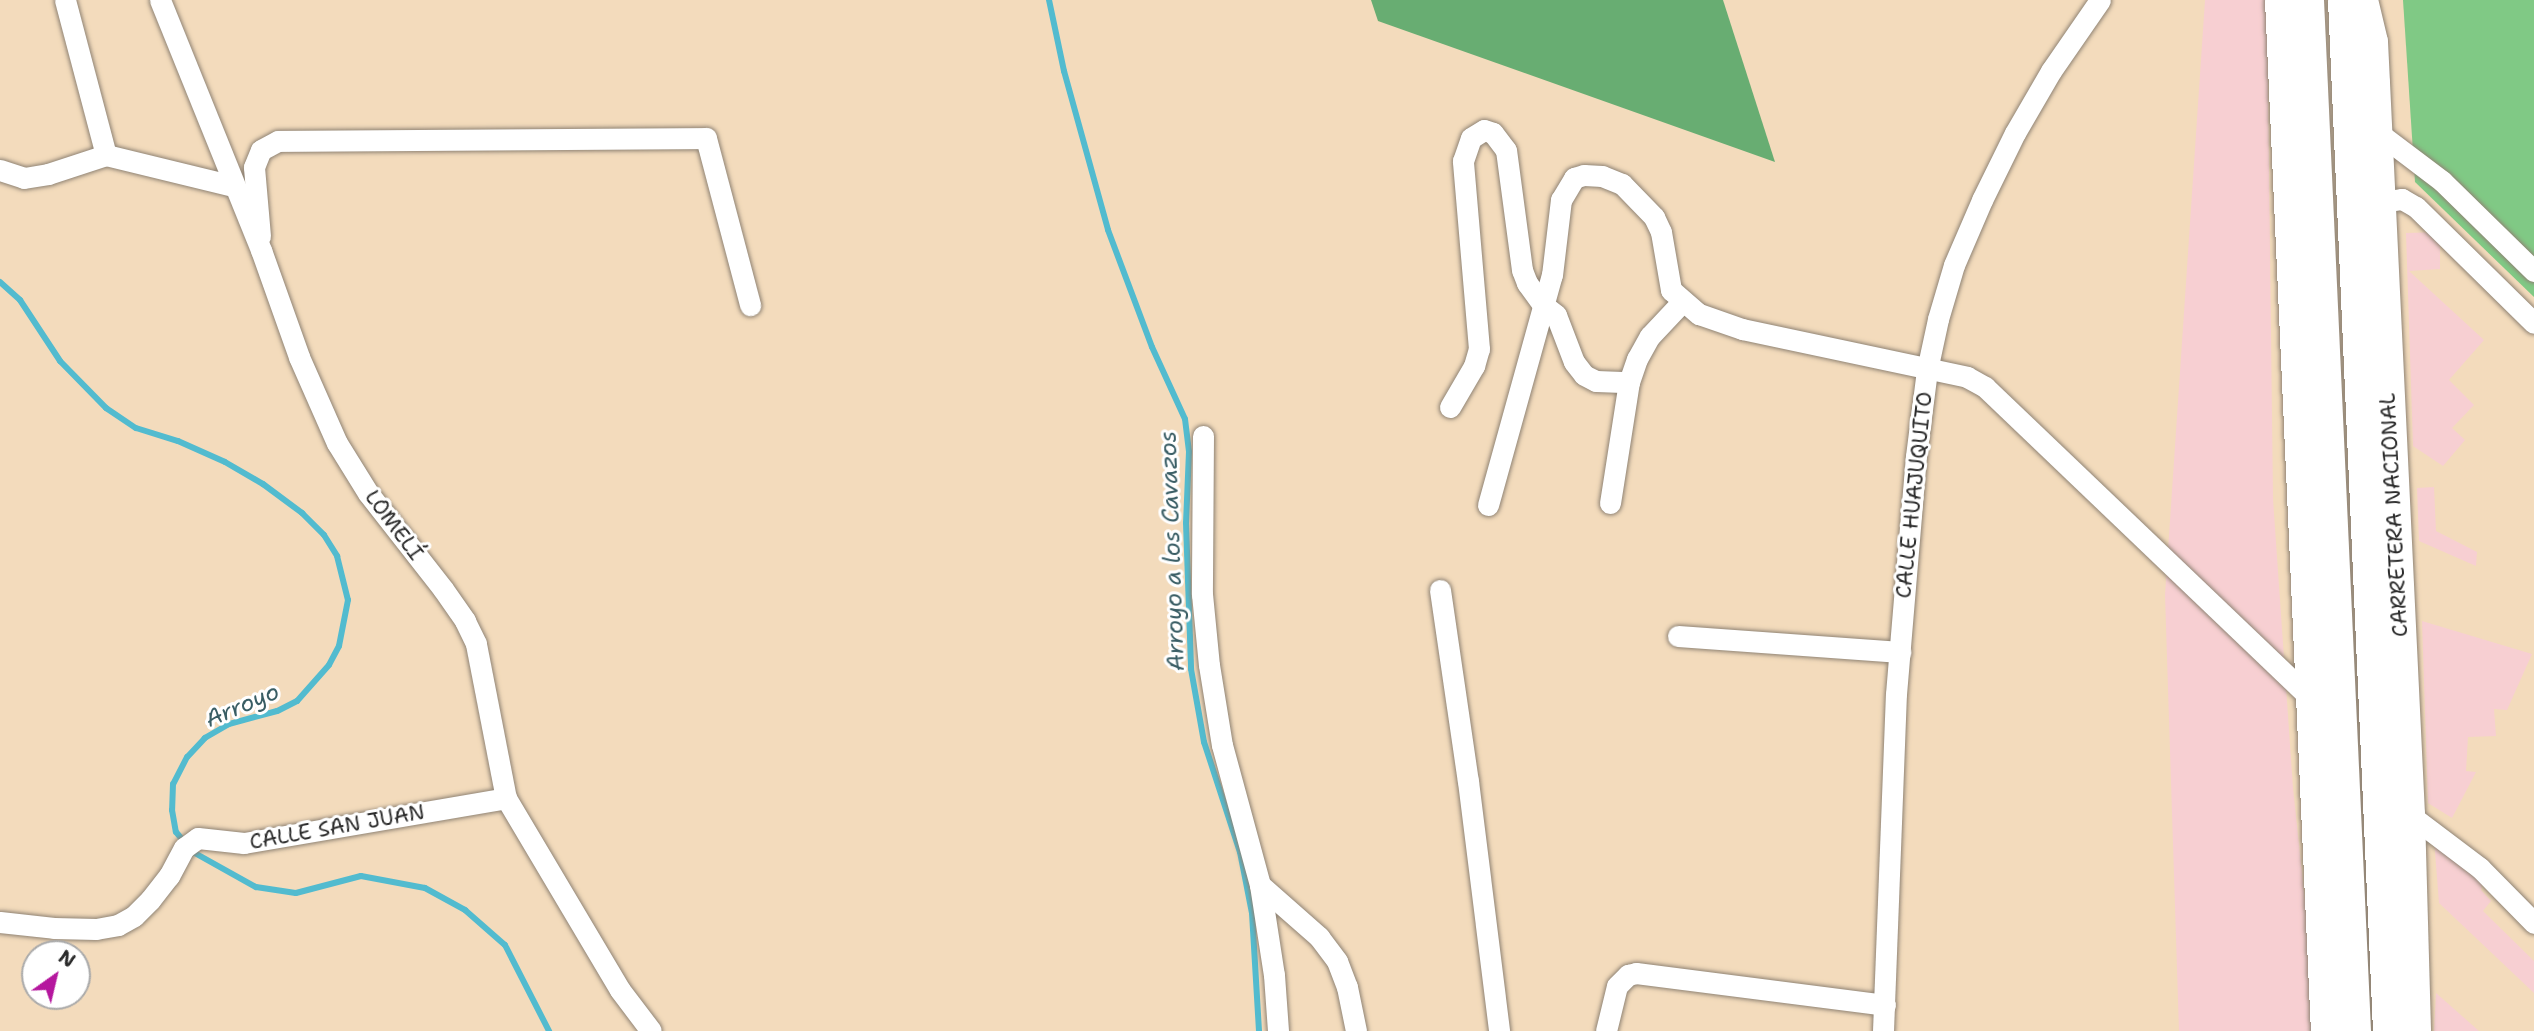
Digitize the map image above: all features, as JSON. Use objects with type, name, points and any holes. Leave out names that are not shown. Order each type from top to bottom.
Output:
[{"type":"highway","points":[[2305,0],[2352,1031]]},
{"type":"highway","name":"CARRETERA NACIONAL","points":[[2347,0],[2392,1031]]},
{"type":"main road","points":[[2280,0],[2326,1031]]},
{"type":"main road","name":"CARRETERA NACIONAL","points":[[2363,0],[2372,42],[2410,815],[2416,1031]]},
{"type":"street","points":[[65,0],[106,155]]},
{"type":"street","name":"LOMELÍ","points":[[160,0],[261,250],[299,357],[337,443],[368,492],[465,621],[476,643],[506,798],[620,990],[650,1031]]},
{"type":"street","name":"CALLE HUAJUQUITO","points":[[1883,1031],[1900,652],[1927,370],[1954,265],[1982,200],[2015,132],[2051,71],[2100,0]]},
{"type":"street","points":[[1450,407],[1474,366],[1479,349],[1462,161],[1471,138],[1484,130],[1493,133],[1506,150],[1522,271],[1542,304],[1556,315],[1574,362],[1584,374],[1596,381],[1629,383]]},
{"type":"street","points":[[2376,131],[2442,181],[2534,271]]},
{"type":"street","points":[[261,250],[254,167],[261,149],[278,141],[706,138],[750,305]]},
{"type":"street","points":[[0,170],[24,177],[48,174],[106,155],[233,186]]},
{"type":"street","points":[[1488,505],[1558,243],[1561,200],[1574,178],[1584,175],[1602,176],[1622,184],[1654,216],[1661,233],[1671,290],[1699,314],[1742,329],[1967,377],[1985,387],[2311,699]]},
{"type":"street","points":[[2380,210],[2389,201],[2402,199],[2416,207],[2534,323]]},
{"type":"street","points":[[1610,503],[1629,383],[1637,359],[1650,336],[1682,302]]},
{"type":"street","points":[[1203,436],[1202,594],[1209,664],[1222,745],[1260,885],[1274,975],[1278,1031]]},
{"type":"street","points":[[1440,590],[1468,781],[1499,1031]]},
{"type":"street","points":[[1678,636],[1900,652]]},
{"type":"street","name":"CALLE SAN JUAN","points":[[0,922],[96,929],[118,925],[134,916],[150,900],[169,876],[188,844],[205,838],[244,844],[506,798]]},
{"type":"street","points":[[2410,815],[2480,868],[2534,923]]},
{"type":"street","points":[[1260,885],[1312,931],[1336,961],[1347,987],[1356,1031]]},
{"type":"street","points":[[1606,1031],[1616,986],[1628,975],[1636,973],[1885,1004]]},
{"type":"shaded area","points":[[2205,0],[2267,0],[2273,499],[2293,788],[2309,939],[2312,1031],[2179,1031],[2165,595]]},
{"type":"shaded area","points":[[2440,232],[2440,269],[2409,271],[2484,340],[2449,380],[2474,405],[2452,428],[2465,440],[2443,466],[2413,446],[2406,233]]},
{"type":"shaded area","points":[[2434,487],[2436,531],[2477,552],[2476,566],[2419,541],[2417,488]]},
{"type":"shaded area","points":[[2422,621],[2532,654],[2507,710],[2494,709],[2496,736],[2468,737],[2466,771],[2476,772],[2452,818],[2428,803]]},
{"type":"shaded area","points":[[2434,839],[2483,879],[2481,890],[2491,901],[2483,911],[2534,961],[2534,993],[2439,903]]},
{"type":"shaded area","points":[[2436,993],[2479,1031],[2434,1031]]},
{"type":"green space","points":[[1371,0],[1723,0],[1775,162],[1378,21]]},
{"type":"green space","points":[[2403,0],[2534,0],[2534,297],[2415,182]]},
{"type":"waterway","name":"Arroyo a los Cavazos","points":[[1049,0],[1064,71],[1108,230],[1152,347],[1185,419],[1189,452],[1186,523],[1191,669],[1204,742],[1240,852],[1252,913],[1259,1031]]},
{"type":"waterway","name":"Arroyo","points":[[0,282],[20,300],[60,361],[106,408],[136,428],[178,441],[225,462],[263,484],[302,513],[324,535],[337,556],[348,600],[339,646],[329,665],[297,701],[277,711],[229,724],[205,738],[187,757],[173,784],[172,810],[176,832],[193,852],[256,887],[296,893],[361,876],[425,888],[465,910],[505,945],[549,1031]]}]
